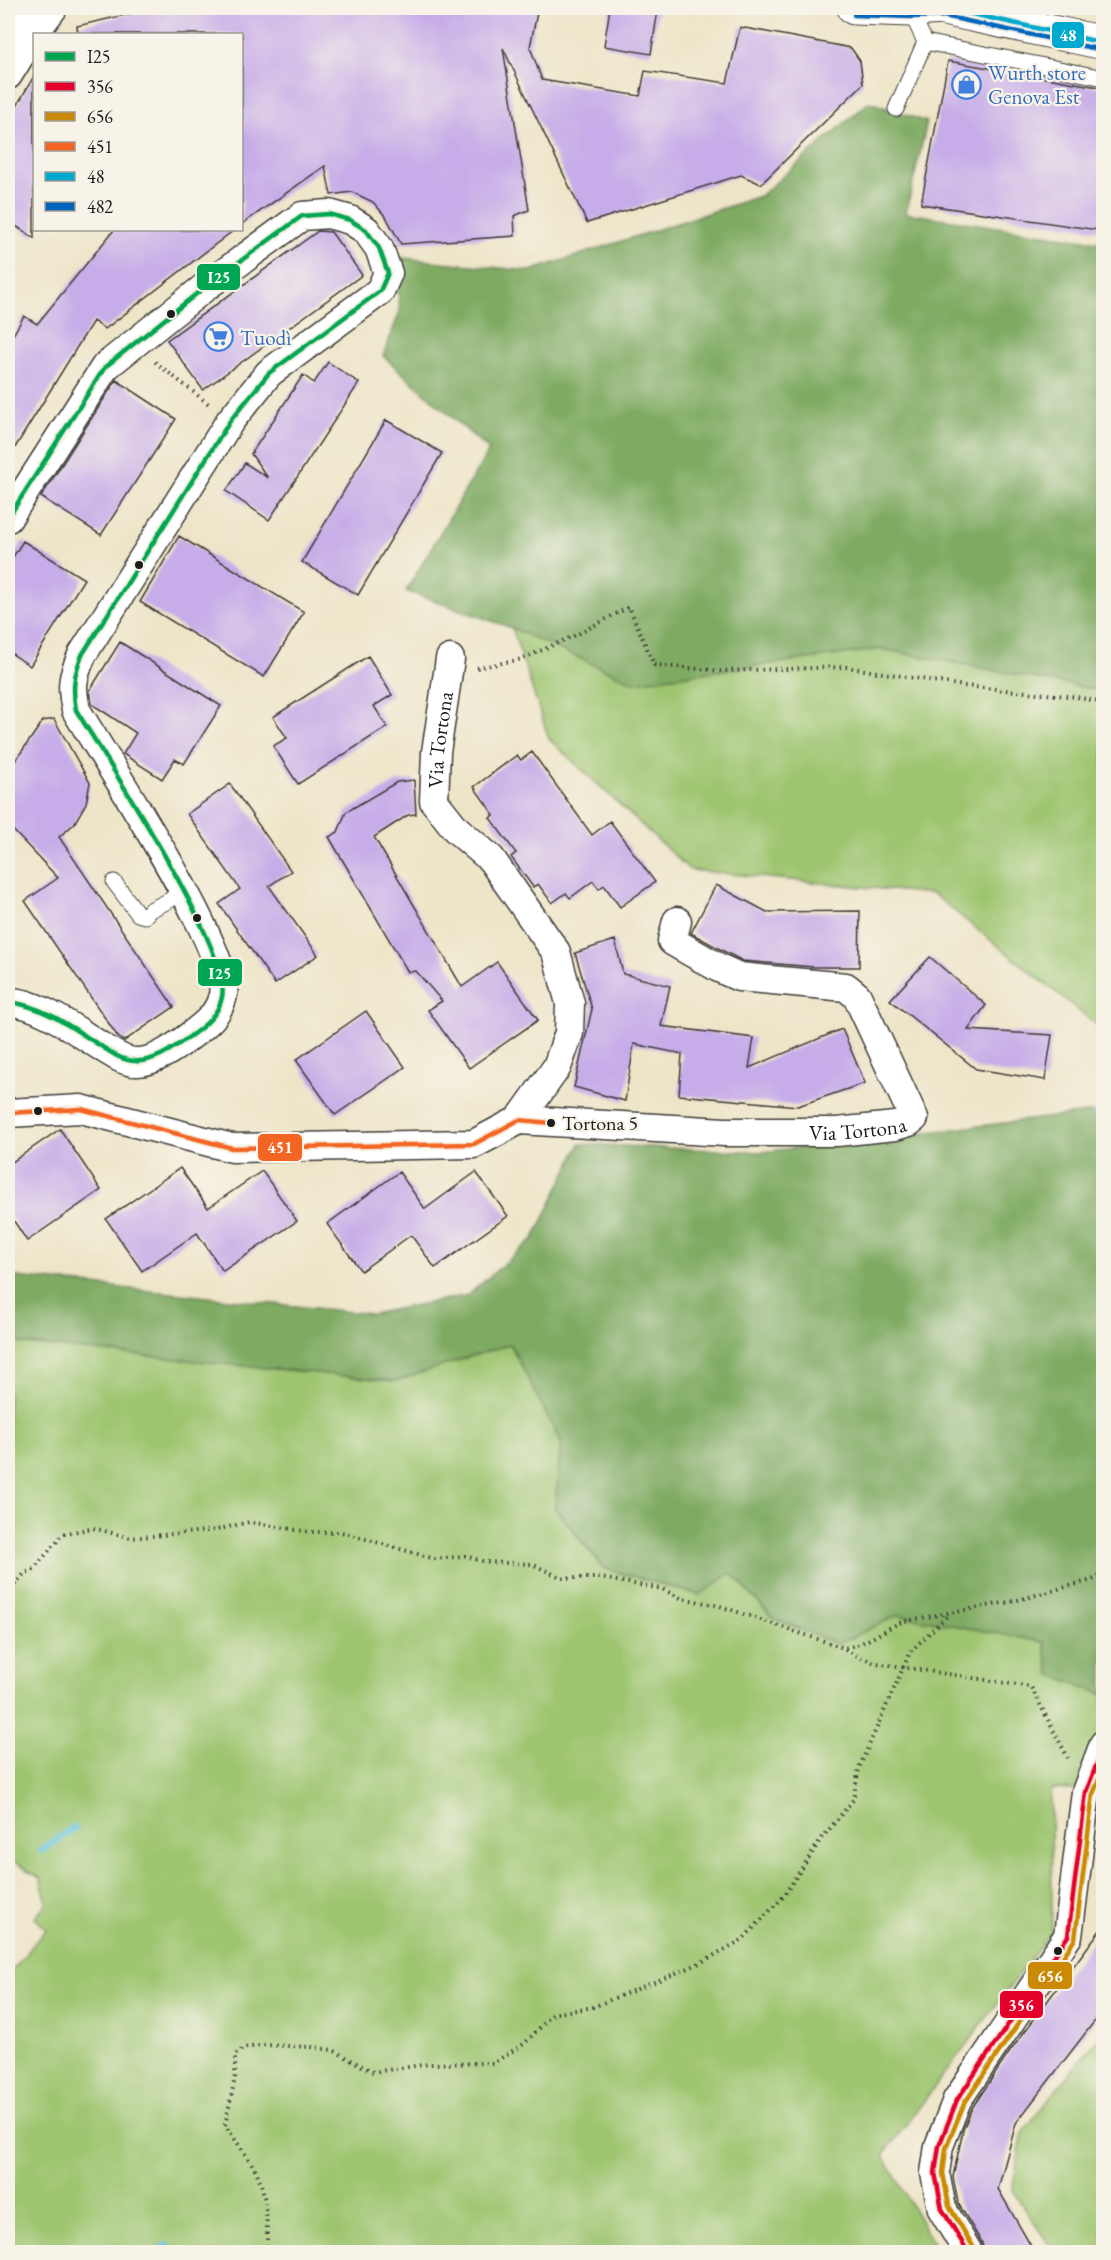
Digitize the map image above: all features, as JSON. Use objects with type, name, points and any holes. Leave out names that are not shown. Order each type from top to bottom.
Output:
[{"type":"main road","points":[[8,26],[51,8]]},
{"type":"main road","points":[[855,8],[931,9],[1104,43]]},
{"type":"street","points":[[34,33],[51,8]]},
{"type":"street","points":[[8,75],[33,35]]},
{"type":"street","points":[[8,518],[105,367],[123,352],[205,287],[302,216],[329,214],[350,220],[366,230],[379,249],[388,273],[380,291],[269,373],[230,420],[82,655],[74,675],[72,689],[76,710],[183,887],[211,948],[222,978],[224,993],[217,1013],[211,1021],[169,1052],[139,1062],[121,1059],[40,1010],[8,1002]]},
{"type":"street","name":"Via Tortona","points":[[8,1113],[81,1109],[232,1148],[474,1144],[519,1120],[556,1067],[569,1034],[570,1003],[556,952],[491,859],[456,830],[434,801],[436,752],[450,658]]},
{"type":"street","name":"Via Tortona","points":[[519,1120],[725,1132],[837,1132],[895,1126],[914,1118],[857,996],[846,987],[739,977],[719,969],[672,941],[677,921]]},
{"type":"street","points":[[968,2253],[942,2209],[935,2174],[939,2146],[957,2100],[1068,1935],[1086,1792],[1104,1744]]},
{"type":"lane","points":[[896,109],[925,42],[931,9]]},
{"type":"lane","points":[[925,42],[1104,78]]},
{"type":"lane","points":[[114,882],[138,914],[145,916],[150,910],[170,900],[183,887]]},
{"type":"path","points":[[153,361],[216,411]]},
{"type":"path","points":[[450,658],[473,668],[522,659],[578,634],[629,607],[654,665],[721,671],[846,666],[964,686],[1077,697],[1104,703]]},
{"type":"path","points":[[8,1608],[16,1583],[24,1574],[34,1569],[63,1534],[93,1528],[131,1538],[216,1530],[249,1522],[310,1532],[341,1532],[435,1559],[465,1556],[486,1562],[532,1564],[562,1578],[601,1578],[662,1589],[681,1598],[720,1606],[844,1648],[876,1663],[1031,1687],[1086,1792]]},
{"type":"path","points":[[844,1648],[854,1647],[906,1621],[1014,1601],[1104,1574]]},
{"type":"path","points":[[267,2253],[267,2216],[264,2192],[255,2169],[225,2125],[235,2078],[235,2055],[244,2048],[311,2047],[333,2050],[373,2072],[429,2064],[493,2063],[524,2044],[554,2014],[593,2007],[696,1965],[742,1941],[783,1897],[819,1842],[853,1800],[859,1768],[910,1652],[948,1614]]},
{"type":"green space","points":[[869,102],[927,122],[906,213],[1103,243],[1103,691],[882,649],[633,682],[512,628],[406,591],[489,450],[383,356],[400,311],[394,257],[530,271],[760,196]]},
{"type":"green space","points":[[512,628],[633,682],[882,649],[1103,691],[1103,1030],[933,894],[690,870],[549,739]]},
{"type":"green space","points":[[1103,1111],[1102,1694],[1050,1674],[1044,1642],[898,1615],[838,1644],[773,1618],[731,1573],[700,1595],[604,1568],[555,1508],[561,1442],[510,1344],[396,1381],[8,1342],[8,1276],[372,1314],[468,1295],[534,1238],[580,1144],[762,1152]]},
{"type":"green space","points":[[8,1342],[396,1381],[510,1343],[561,1442],[555,1508],[603,1568],[699,1595],[731,1573],[773,1618],[838,1644],[898,1615],[1044,1642],[1050,1674],[1103,1693],[1103,1791],[1051,1789],[1052,1931],[883,2155],[938,2252],[8,2252],[8,1976],[46,1929],[35,1918],[47,1903],[40,1878],[14,1861],[8,1862]]},
{"type":"green space","points":[[1103,2032],[1103,2252],[1054,2252],[1012,2190],[1023,2132]]},
{"type":"building","points":[[155,8],[171,8],[172,10],[538,8],[530,47],[542,80],[640,96],[645,71],[727,83],[740,27],[851,48],[860,61],[863,84],[761,184],[741,175],[587,223],[503,48],[529,210],[514,216],[515,236],[401,244],[386,217],[373,202],[352,192],[331,195],[325,166],[243,223],[243,33],[78,33],[77,26]]},
{"type":"building","points":[[610,8],[658,10],[651,54],[604,46]]},
{"type":"building","points":[[948,61],[1104,88],[1104,231],[921,204]]},
{"type":"building","points":[[33,78],[34,238],[8,221],[8,121]]},
{"type":"building","points":[[113,231],[233,231],[105,329],[93,321],[8,459],[8,344],[24,316],[37,324]]},
{"type":"building","points":[[318,231],[331,232],[362,275],[203,390],[167,340]]},
{"type":"building","points":[[328,362],[359,383],[269,520],[226,491],[245,463],[268,478],[251,454],[303,375],[314,383]]},
{"type":"building","points":[[116,380],[176,419],[101,535],[41,497]]},
{"type":"building","points":[[386,420],[442,453],[358,595],[302,562]]},
{"type":"building","points":[[179,536],[304,612],[264,677],[140,602]]},
{"type":"building","points":[[23,541],[84,579],[30,666],[8,651],[8,565]]},
{"type":"building","points":[[120,642],[221,706],[184,764],[175,759],[162,779],[123,754],[136,733],[92,704],[90,690]]},
{"type":"building","points":[[368,656],[392,695],[374,706],[387,727],[298,784],[273,746],[287,738],[273,717]]},
{"type":"building","points":[[54,719],[90,783],[86,803],[74,824],[59,837],[174,1007],[124,1041],[118,1037],[25,901],[58,878],[8,825],[8,771],[43,721]]},
{"type":"building","points":[[532,752],[592,835],[610,821],[655,882],[620,907],[604,885],[599,889],[593,881],[570,898],[566,893],[552,903],[538,884],[533,887],[511,857],[516,853],[490,818],[494,815],[474,787],[517,755],[521,760]]},
{"type":"building","points":[[414,780],[416,814],[408,815],[374,837],[462,987],[497,962],[538,1020],[469,1068],[428,1010],[442,1001],[416,971],[408,972],[329,837],[338,832],[346,812],[397,782]]},
{"type":"building","points":[[230,784],[291,871],[269,886],[318,955],[275,984],[219,904],[240,889],[187,814]]},
{"type":"building","points":[[716,885],[767,912],[860,911],[859,967],[814,967],[743,961],[691,933]]},
{"type":"building","points":[[615,940],[623,974],[670,986],[661,1026],[754,1038],[749,1068],[842,1029],[865,1083],[798,1106],[679,1095],[682,1054],[634,1044],[625,1101],[574,1087],[592,1009],[575,953]]},
{"type":"building","points":[[930,957],[986,1005],[968,1030],[1052,1035],[1045,1080],[976,1069],[890,1000]]},
{"type":"building","points":[[366,1011],[405,1067],[335,1115],[296,1060]]},
{"type":"building","points":[[60,1129],[101,1190],[27,1241],[8,1212],[8,1165]]},
{"type":"building","points":[[180,1168],[208,1208],[262,1171],[297,1221],[223,1271],[197,1233],[142,1271],[106,1219]]},
{"type":"building","points":[[399,1172],[425,1209],[476,1172],[508,1216],[435,1268],[411,1235],[361,1271],[327,1224]]},
{"type":"building","points":[[1104,1925],[1104,2009],[1016,2123],[998,2189],[1035,2253],[984,2253],[982,2243],[958,2203],[953,2177],[963,2130],[972,2108],[1011,2050]]},
{"type":"waterway","points":[[1097,1113],[1104,1112]]},
{"type":"waterway","points":[[42,1850],[74,1828]]},
{"type":"waterway","points":[[158,2252],[167,2246]]},
{"type":"transit line","name":"48","points":[[854,8],[910,10],[945,8],[1104,43]]},
{"type":"transit line","name":"482","points":[[854,15],[944,16],[1102,50]]},
{"type":"transit line","name":"I25","points":[[8,518],[105,367],[205,287],[302,216],[329,214],[350,220],[366,230],[379,248],[388,273],[380,291],[269,373],[230,421],[82,655],[77,669],[74,688],[76,710],[138,810],[188,898],[208,939],[220,973],[222,997],[220,1005],[204,1026],[169,1051],[155,1058],[132,1061],[117,1056],[65,1023],[37,1009],[8,1002]]},
{"type":"transit line","name":"451","points":[[8,1113],[81,1109],[232,1148],[474,1144],[519,1120],[551,1123]]},
{"type":"transit line","name":"356","points":[[968,2252],[942,2209],[935,2173],[939,2146],[957,2100],[1068,1936],[1086,1792],[1104,1745]]},
{"type":"transit line","name":"656","points":[[974,2248],[949,2206],[943,2173],[946,2148],[964,2104],[1075,1939],[1093,1794],[1104,1767]]},
{"type":"place","name":"Wurth store Genova Est","points":[[967,84]]},
{"type":"place","name":"Tuodì","points":[[219,337]]},
{"type":"place","name":"Tortona 5","points":[[551,1123]]}]
